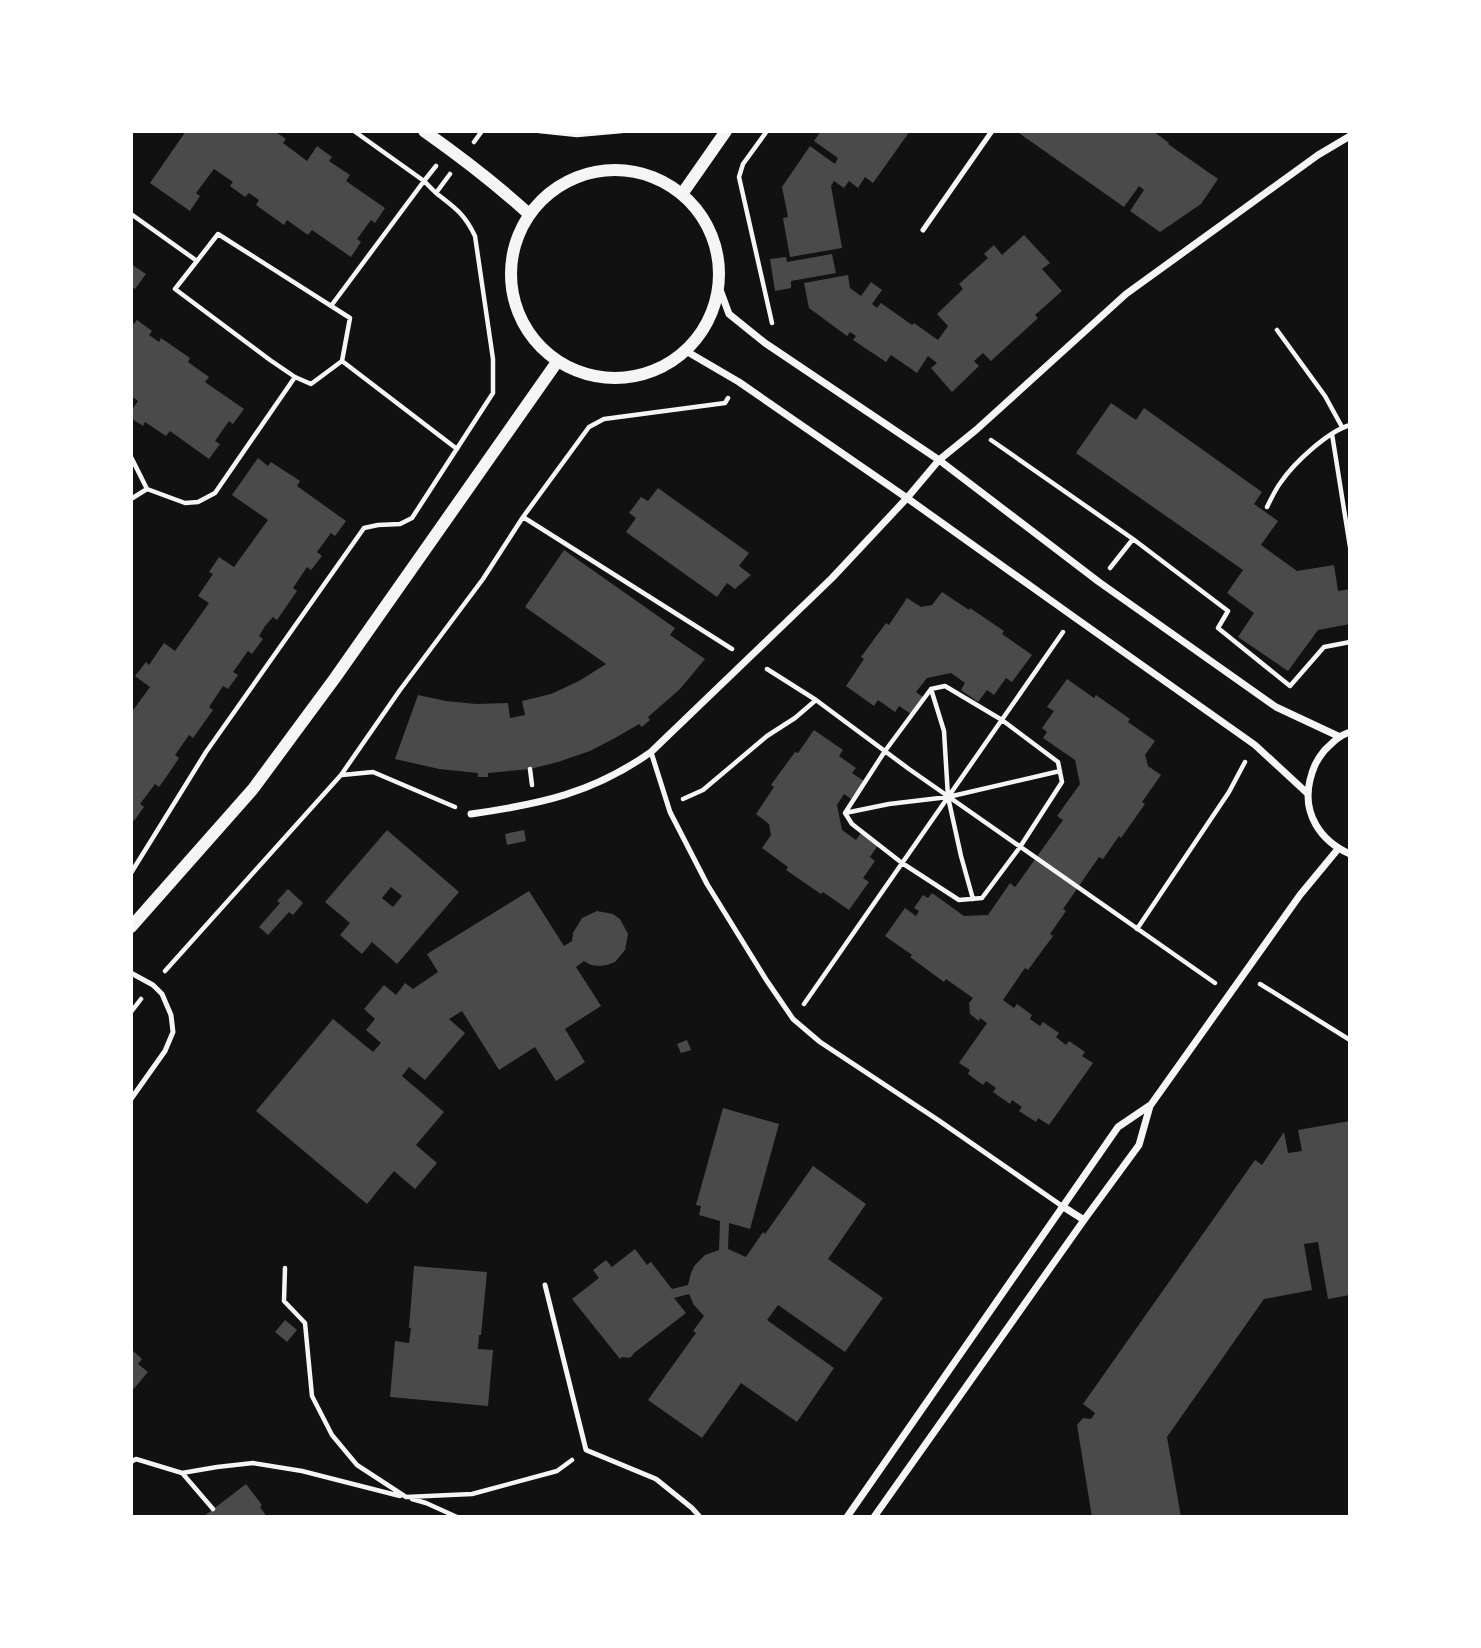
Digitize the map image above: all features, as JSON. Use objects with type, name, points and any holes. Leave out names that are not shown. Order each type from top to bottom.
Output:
[{"type":"street","points":[[425,131],[463,158],[529,214]]},
{"type":"street","points":[[682,194],[726,131]]},
{"type":"street","points":[[471,814],[547,801],[574,792],[602,782],[651,752],[832,578],[939,460],[976,430],[1126,294],[1318,155],[1350,136]]},
{"type":"street","points":[[628,170],[657,178],[682,194],[700,212],[713,235],[719,260],[719,286],[713,311],[702,332],[686,351],[657,370],[623,379],[589,376],[557,362],[530,337],[514,304],[509,273],[515,242],[529,214],[543,198],[560,185],[599,171],[628,170]]},
{"type":"street","points":[[719,286],[729,314],[765,343],[939,460],[1099,582],[1276,707],[1338,736]]},
{"type":"street","points":[[686,351],[739,382],[907,498],[1255,746],[1307,793]]},
{"type":"street","points":[[131,927],[253,789],[335,678],[557,362]]},
{"type":"street","points":[[1350,732],[1338,736],[1315,761],[1307,793],[1311,816],[1325,838],[1338,849],[1350,854]]},
{"type":"street","points":[[874,1517],[1139,1145],[1150,1106],[1300,895],[1338,849]]},
{"type":"street","points":[[847,1517],[1118,1127],[1150,1106]]},
{"type":"street","points":[[1062,1206],[1084,1220]]},
{"type":"lane","points":[[923,230],[992,131]]},
{"type":"lane","points":[[651,752],[670,812],[707,884],[793,1019],[820,1042],[1062,1206]]},
{"type":"lane","points":[[131,973],[153,985],[162,995],[171,1015],[173,1032],[165,1051],[131,1099]]},
{"type":"lane","points":[[545,1284],[586,1450],[656,1479],[692,1508],[699,1517]]},
{"type":"path","points":[[131,873],[206,752],[363,528],[400,524],[412,518],[493,393],[493,359],[475,236],[468,220],[424,181],[354,131]]},
{"type":"path","points":[[436,193],[482,131]]},
{"type":"path","points":[[539,131],[577,135],[622,131]]},
{"type":"path","points":[[765,343],[773,327],[739,177],[743,164],[766,131]]},
{"type":"path","points":[[331,306],[424,181],[451,150]]},
{"type":"path","points":[[131,214],[197,261]]},
{"type":"path","points":[[218,234],[331,306],[350,318],[342,360],[310,384],[295,377],[175,289],[218,234]]},
{"type":"path","points":[[1277,330],[1325,396],[1342,427]]},
{"type":"path","points":[[342,360],[457,449]]},
{"type":"path","points":[[131,457],[147,489],[185,503],[198,502],[215,493],[295,377]]},
{"type":"path","points":[[188,945],[341,775],[589,427],[604,419],[725,402],[739,382]]},
{"type":"path","points":[[1267,507],[1281,482],[1307,453],[1342,427],[1350,425]]},
{"type":"path","points":[[976,430],[1133,539],[1228,611],[1217,628],[1290,685]]},
{"type":"path","points":[[1332,434],[1350,547]]},
{"type":"path","points":[[131,499],[147,489]]},
{"type":"path","points":[[523,517],[747,659]]},
{"type":"path","points":[[1099,582],[1133,539]]},
{"type":"path","points":[[793,1019],[1074,617]]},
{"type":"path","points":[[1276,707],[1290,685],[1324,647],[1350,642]]},
{"type":"path","points":[[780,676],[948,797],[1230,993]]},
{"type":"path","points":[[945,686],[1002,720],[1058,762],[1062,782],[1020,847],[982,898],[959,900],[902,863],[852,824],[845,813],[885,751],[931,689],[945,686]]},
{"type":"path","points":[[931,689],[943,731],[948,797],[973,899]]},
{"type":"path","points":[[666,800],[683,799],[703,790],[767,736],[816,700]]},
{"type":"path","points":[[1137,929],[1229,792],[1255,746]]},
{"type":"path","points":[[845,813],[889,804],[948,797],[1060,771]]},
{"type":"path","points":[[341,775],[373,772],[471,814]]},
{"type":"path","points":[[1244,974],[1350,1040]]},
{"type":"path","points":[[285,1268],[284,1301],[305,1322],[312,1396],[332,1435],[358,1465],[406,1497],[472,1494],[557,1471],[586,1450]]},
{"type":"path","points":[[131,1462],[136,1459],[183,1473],[253,1463],[302,1471],[406,1497],[457,1517]]},
{"type":"path","points":[[183,1473],[213,1509]]},
{"type":"building","points":[[186,131],[274,131],[286,139],[283,143],[307,161],[317,146],[332,157],[329,161],[350,175],[346,181],[385,208],[375,223],[371,220],[357,239],[361,242],[351,257],[312,230],[308,235],[287,220],[284,225],[256,205],[259,200],[249,193],[245,197],[230,186],[233,182],[214,169],[196,193],[200,196],[190,211],[150,183]]},
{"type":"building","points":[[821,131],[910,131],[873,183],[865,177],[858,188],[849,181],[844,188],[834,181],[831,186],[842,248],[790,257],[783,218],[788,217],[782,187],[810,146],[835,164],[838,158],[814,141]]},
{"type":"building","points":[[1016,131],[1153,131],[1218,179],[1201,204],[1160,232],[1130,211],[1144,190],[1139,186],[1124,207]]},
{"type":"building","points":[[1024,235],[1050,263],[1042,269],[1062,291],[1035,315],[1038,318],[991,361],[983,353],[974,361],[979,366],[952,392],[931,368],[937,363],[928,356],[917,373],[891,355],[886,362],[853,340],[856,336],[850,332],[847,336],[809,308],[804,283],[848,275],[850,288],[861,296],[871,282],[882,290],[872,304],[877,308],[881,303],[938,340],[948,326],[937,314],[963,289],[959,284],[988,258],[984,254],[994,245],[1002,255]]},
{"type":"building","points":[[832,254],[836,273],[791,281],[791,288],[775,291],[770,259],[786,257],[787,262]]},
{"type":"building","points":[[131,264],[146,274],[135,289],[131,286]]},
{"type":"building","points":[[137,320],[152,331],[149,335],[159,342],[161,338],[190,358],[188,362],[209,377],[205,382],[244,409],[233,424],[229,421],[215,441],[220,444],[209,459],[170,431],[166,436],[145,422],[143,426],[131,418],[131,411],[138,401],[131,396],[131,322],[134,324]]},
{"type":"building","points":[[1111,403],[1136,420],[1144,408],[1262,492],[1254,504],[1278,521],[1261,545],[1297,571],[1334,565],[1338,591],[1350,589],[1350,624],[1318,630],[1288,671],[1238,637],[1254,613],[1227,593],[1243,570],[1076,453]]},
{"type":"building","points":[[258,458],[268,466],[271,462],[300,481],[297,486],[346,521],[335,536],[331,533],[317,552],[322,556],[311,570],[307,567],[293,588],[297,591],[277,620],[273,617],[265,626],[259,636],[263,639],[252,654],[248,651],[233,672],[238,675],[228,689],[223,686],[209,707],[213,710],[193,738],[189,735],[175,755],[179,758],[169,773],[159,787],[155,784],[140,804],[144,807],[134,821],[131,819],[131,713],[150,687],[135,676],[146,662],[149,665],[164,643],[175,651],[209,603],[198,596],[213,574],[209,572],[219,557],[234,567],[268,520],[232,495]]},
{"type":"building","points":[[658,488],[749,553],[739,566],[751,575],[735,589],[727,583],[717,597],[626,532],[636,518],[629,513],[641,497],[648,501]]},
{"type":"building","points":[[564,550],[675,628],[670,635],[705,659],[680,689],[648,717],[650,720],[642,727],[639,724],[590,751],[558,762],[478,777],[478,773],[439,769],[395,759],[418,695],[476,704],[508,703],[510,718],[525,715],[522,701],[551,694],[606,664],[525,607]]},
{"type":"building","points":[[942,592],[1004,631],[1002,634],[1032,655],[1012,682],[1006,678],[994,695],[987,690],[978,702],[961,690],[965,683],[951,673],[927,678],[916,692],[923,697],[911,714],[899,706],[895,712],[878,700],[874,706],[846,686],[864,659],[861,657],[886,623],[889,625],[907,598],[921,607],[932,605]]},
{"type":"building","points":[[1067,679],[1094,698],[1096,695],[1155,741],[1145,755],[1148,766],[1161,775],[1121,838],[1119,836],[1103,859],[1099,857],[1063,909],[1066,911],[1050,934],[1053,936],[1028,970],[1025,968],[1003,1000],[1014,1008],[1017,1004],[1032,1015],[1030,1019],[1040,1026],[1043,1022],[1059,1033],[1056,1037],[1066,1045],[1069,1041],[1085,1052],[1082,1056],[1093,1063],[1049,1125],[1038,1118],[1036,1122],[1019,1111],[1022,1107],[1012,1100],[1010,1104],[993,1092],[996,1088],[986,1081],[983,1085],[968,1074],[970,1070],[959,1063],[987,1023],[970,1014],[969,1003],[973,998],[946,979],[944,982],[885,936],[905,908],[916,916],[919,911],[914,908],[923,895],[928,898],[932,893],[964,916],[988,915],[1010,883],[1015,887],[1063,820],[1057,816],[1080,784],[1075,760],[1043,738],[1047,732],[1042,728],[1054,711],[1047,707]]},
{"type":"building","points":[[814,730],[843,750],[839,756],[856,768],[852,773],[864,781],[851,799],[844,794],[837,805],[842,830],[856,840],[861,833],[878,845],[870,857],[875,861],[863,878],[869,882],[849,910],[786,870],[788,867],[762,848],[771,835],[769,824],[756,814],[774,787],[771,785]]},
{"type":"building","points":[[387,830],[459,892],[397,964],[372,942],[362,954],[340,935],[350,923],[325,902]],"holes":[[[391,887],[402,896],[393,907],[382,898]]]},
{"type":"building","points":[[524,830],[526,841],[507,845],[505,834]]},
{"type":"building","points":[[288,889],[303,903],[293,915],[289,912],[268,935],[259,927],[280,903],[277,901]]},
{"type":"building","points":[[529,891],[564,946],[572,941],[573,933],[582,918],[597,911],[613,914],[620,919],[628,934],[625,950],[615,962],[599,966],[584,961],[576,967],[601,1006],[565,1029],[585,1062],[556,1081],[535,1047],[499,1070],[462,1011],[449,1019],[465,1033],[425,1080],[409,1067],[402,1076],[444,1112],[416,1145],[437,1163],[415,1189],[394,1171],[367,1204],[256,1111],[333,1019],[373,1052],[381,1043],[366,1030],[375,1019],[364,1009],[384,985],[396,995],[405,983],[413,989],[438,972],[427,954]]},
{"type":"building","points":[[687,1040],[691,1050],[681,1053],[677,1044]]},
{"type":"building","points":[[723,1108],[779,1124],[750,1229],[729,1223],[728,1249],[746,1257],[813,1166],[866,1204],[828,1259],[883,1298],[845,1352],[778,1305],[767,1320],[834,1368],[797,1422],[741,1383],[702,1438],[648,1400],[696,1333],[693,1331],[704,1316],[689,1294],[674,1298],[686,1313],[632,1356],[620,1359],[572,1299],[599,1278],[593,1270],[606,1260],[612,1267],[635,1249],[647,1265],[651,1262],[672,1289],[688,1285],[695,1265],[705,1255],[719,1250],[720,1221],[699,1215],[701,1206],[696,1205]]},
{"type":"building","points":[[1350,1121],[1350,1295],[1328,1299],[1318,1242],[1304,1244],[1312,1290],[1264,1299],[1167,1437],[1181,1517],[1092,1517],[1077,1425],[1083,1418],[1091,1419],[1095,1413],[1083,1404],[1255,1160],[1262,1165],[1284,1132],[1288,1153],[1302,1151],[1298,1130]]},
{"type":"building","points":[[414,1266],[487,1272],[478,1349],[493,1350],[488,1406],[390,1397],[395,1341],[409,1343]]},
{"type":"building","points":[[285,1320],[297,1330],[287,1342],[275,1332]]},
{"type":"building","points":[[131,1349],[142,1359],[138,1364],[148,1372],[131,1392]]},
{"type":"building","points":[[246,1484],[262,1505],[260,1507],[267,1517],[203,1517]]}]
